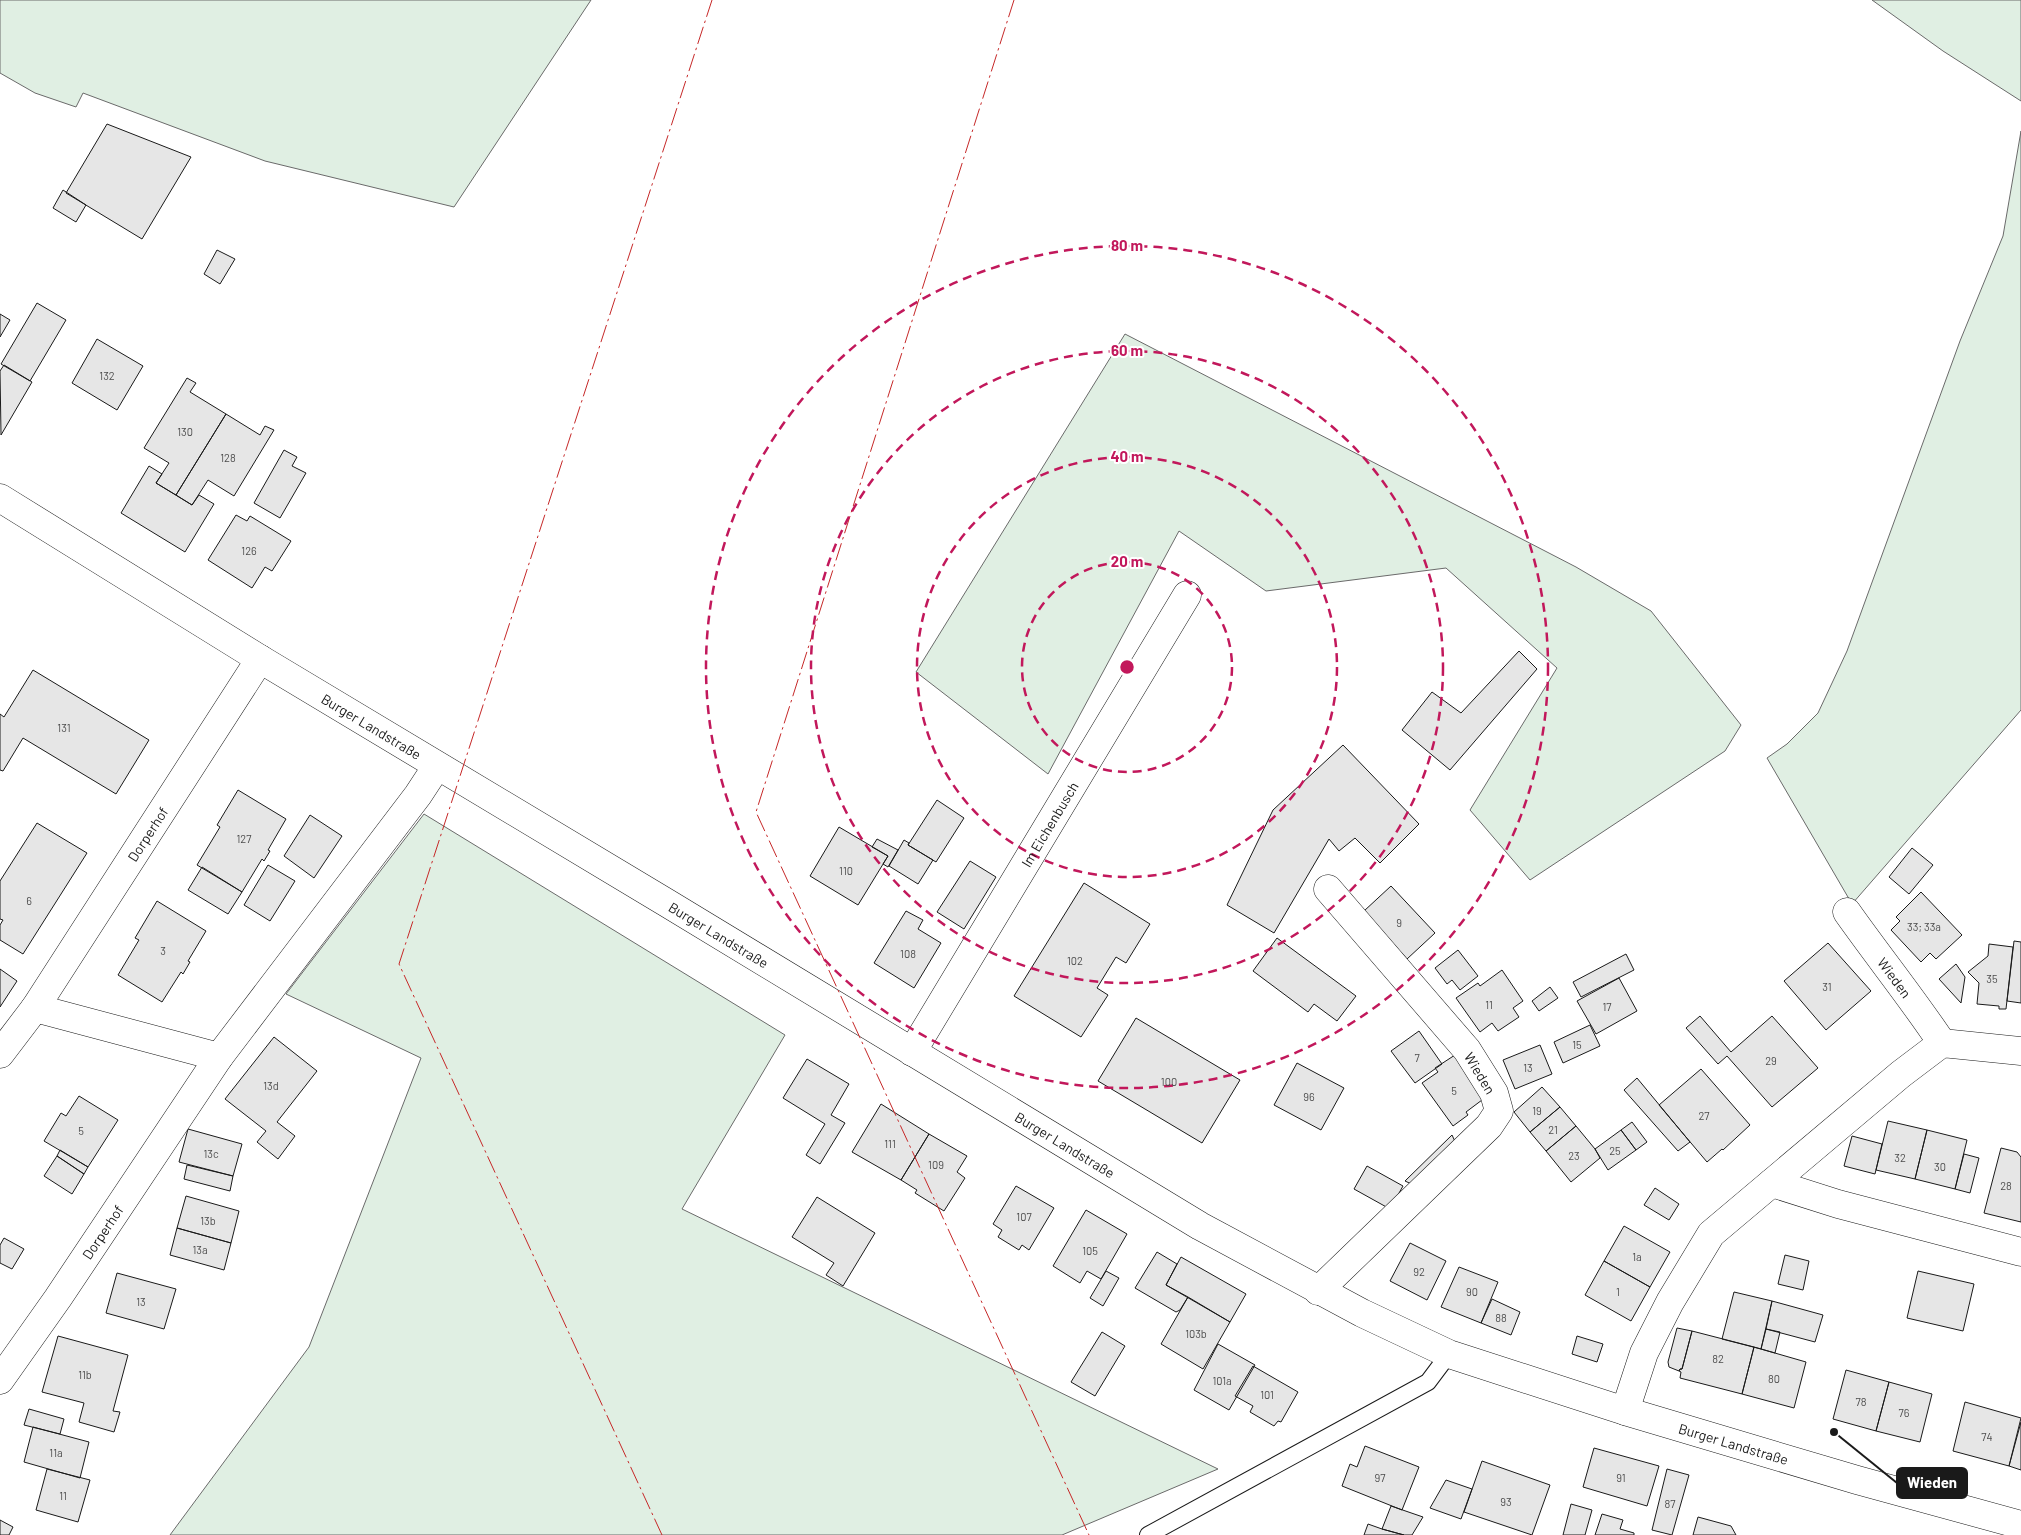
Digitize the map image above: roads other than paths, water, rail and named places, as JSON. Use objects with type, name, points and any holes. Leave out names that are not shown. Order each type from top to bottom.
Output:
[{"type":"street","name":"Burger Landstraße","points":[[0,498],[260,659],[1200,1226],[1318,1291],[1448,1354],[1625,1411],[1857,1480],[2021,1525]]},
{"type":"street","name":"Im Eichenbusch","points":[[912,1052],[1187,595]]},
{"type":"street","name":"Dorperhof","points":[[0,1054],[34,1008],[260,659]]},
{"type":"street","name":"Dorperhof","points":[[0,1380],[58,1298],[219,1057],[438,766]]},
{"type":"street","name":"Wieden","points":[[1318,1291],[1489,1126],[1499,1111],[1494,1093],[1466,1050],[1328,889]]},
{"type":"street","name":"Wieden","points":[[1847,912],[1882,961],[1917,1005],[1942,1043]]},
{"type":"street","points":[[34,1008],[219,1057]]},
{"type":"street","points":[[1625,1411],[1644,1353],[1696,1257],[1711,1234],[1901,1074],[1942,1043],[2021,1052]]},
{"type":"street","points":[[1772,1183],[1838,1204],[2021,1252]]},
{"type":"lane","points":[[1148,1535],[1428,1382],[1448,1354]]},
{"type":"place","name":"Wieden","points":[[1834,1432]]}]
